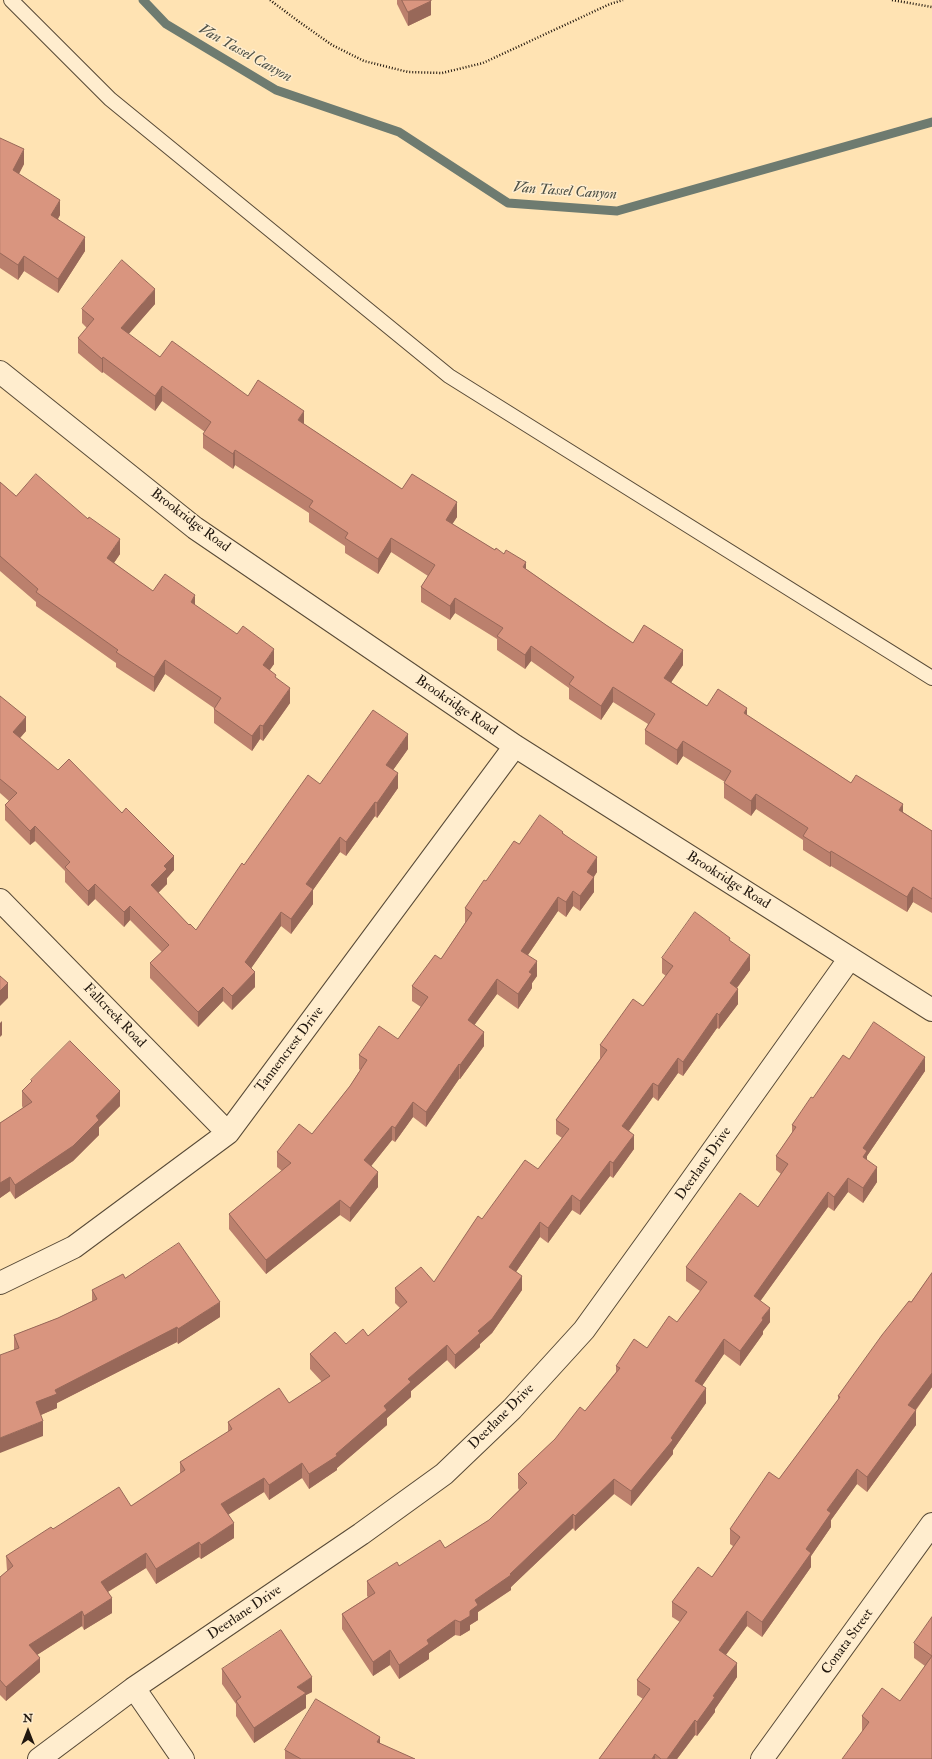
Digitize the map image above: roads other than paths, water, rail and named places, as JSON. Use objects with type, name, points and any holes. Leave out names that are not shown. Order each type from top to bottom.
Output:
[{"type":"street","name":"Brookridge Road","points":[[0,372],[196,528],[515,746],[932,1010]]},
{"type":"street","name":"Tannencrest Drive","points":[[0,1282],[74,1247],[228,1133],[515,746]]},
{"type":"street","name":"Fallcreek Road","points":[[0,900],[228,1133]]},
{"type":"street","name":"Deerlane Drive","points":[[39,1759],[134,1688],[361,1534],[444,1474],[512,1409],[584,1330],[660,1226],[850,958]]},
{"type":"street","name":"Conata Street","points":[[762,1759],[932,1524]]},
{"type":"street","points":[[134,1688],[183,1759]]},
{"type":"lane","points":[[11,0],[110,99],[449,376],[932,678]]},
{"type":"waterway","name":"Van Tassel Canyon","points":[[143,0],[166,24],[276,90],[399,132],[508,203],[617,211],[932,122]]}]
